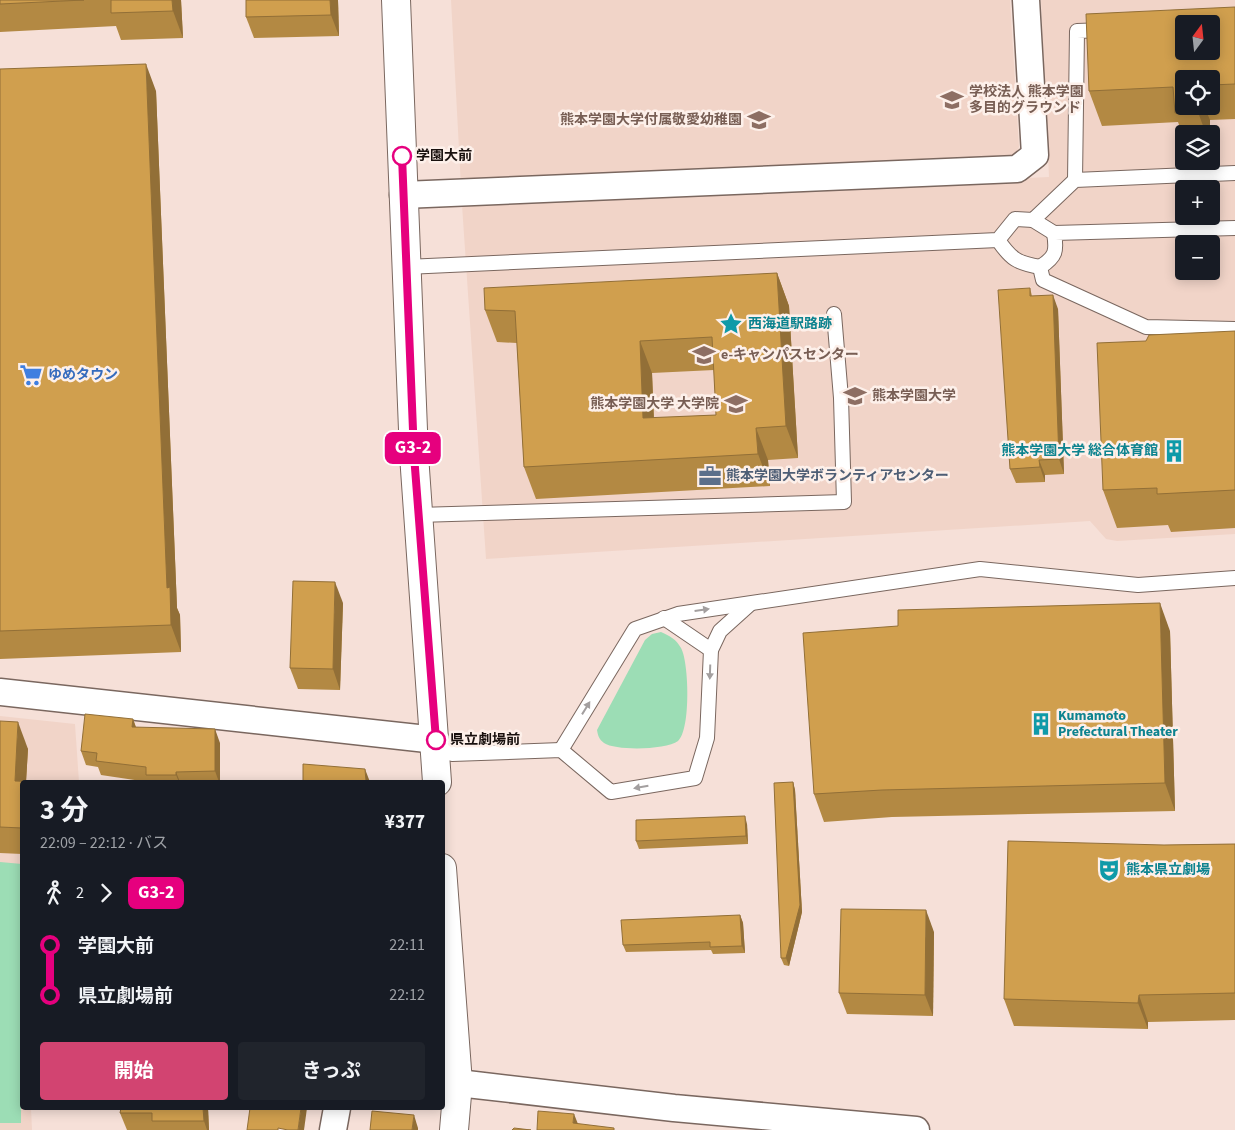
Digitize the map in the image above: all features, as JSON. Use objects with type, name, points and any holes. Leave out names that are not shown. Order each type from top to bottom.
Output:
[{"type":"street","points":[[396,0],[418,515],[436,740],[437,780]]},
{"type":"street","points":[[403,195],[1017,170],[1035,154],[1026,0]]},
{"type":"street","points":[[0,692],[436,740]]},
{"type":"street","points":[[445,908],[458,1083],[454,1130]]},
{"type":"street","points":[[458,1083],[673,1119],[916,1130]]},
{"type":"street","points":[[333,1130],[337,1110]]},
{"type":"lane","points":[[1075,180],[1077,31],[1116,30]]},
{"type":"lane","points":[[1033,220],[1075,180],[1235,173]]},
{"type":"lane","points":[[406,267],[998,240],[1015,219],[1033,220],[1054,233],[1235,228]]},
{"type":"lane","points":[[998,240],[1010,258],[1027,265],[1040,267],[1050,261],[1057,249],[1054,233]]},
{"type":"lane","points":[[1040,267],[1043,280],[1146,327],[1235,329]]},
{"type":"lane","points":[[418,515],[844,502],[841,398],[834,314]]},
{"type":"lane","points":[[561,750],[635,628],[678,614],[980,569],[1138,585],[1235,578]]},
{"type":"lane","points":[[436,740],[452,754],[561,750],[611,792],[695,778],[707,738],[711,650],[720,632],[750,604]]},
{"type":"lane","points":[[664,618],[711,650]]},
{"type":"shaded area","points":[[451,0],[1010,0],[1019,147],[1015,156],[461,187]]},
{"type":"shaded area","name":"熊本学園大学","points":[[1041,0],[1235,0],[1235,534],[1117,541],[1106,539],[1090,521],[486,559],[462,205],[1049,177]]},
{"type":"shaded area","points":[[0,716],[75,724],[79,780],[20,780],[20,1110],[31,1110],[32,1130],[0,1130]]},
{"type":"green space","points":[[661,632],[677,642],[684,656],[687,681],[687,710],[682,734],[678,741],[672,744],[652,748],[610,746],[601,740],[597,730],[645,640],[652,634]]},
{"type":"green space","points":[[0,862],[20,864],[21,1110],[21,1123],[0,1123]]},
{"type":"building","points":[[0,0],[84,0],[0,4]]},
{"type":"building","points":[[111,0],[172,0],[173,11],[111,13]]},
{"type":"building","points":[[246,0],[330,0],[331,15],[246,17]]},
{"type":"building","points":[[1235,7],[1235,84],[1220,85],[1220,70],[1175,70],[1175,113],[1173,87],[1089,91],[1086,14]]},
{"type":"building","points":[[146,64],[167,588],[170,587],[171,625],[0,631],[0,69]]},
{"type":"building","points":[[777,273],[786,426],[756,428],[758,454],[524,467],[515,311],[485,310],[484,288]],"holes":[[[712,337],[716,415],[643,418],[640,341]]]},
{"type":"building","points":[[1030,288],[1030,296],[1053,295],[1059,459],[1039,460],[1040,467],[1010,469],[998,290]]},
{"type":"building","name":"熊本学園大学 総合体育館","points":[[1235,331],[1235,490],[1157,494],[1157,488],[1103,490],[1097,343],[1146,341],[1149,335]]},
{"type":"building","points":[[293,581],[335,582],[333,669],[290,668]]},
{"type":"building","name":"Kumamoto Prefectural Theater","points":[[1160,603],[1165,783],[882,790],[814,794],[803,633],[898,626],[898,610]]},
{"type":"building","points":[[85,714],[133,719],[132,727],[215,729],[215,771],[176,772],[176,775],[146,775],[146,767],[96,761],[97,753],[81,751]]},
{"type":"building","points":[[0,721],[18,722],[15,781],[20,781],[20,828],[0,827]]},
{"type":"building","points":[[303,764],[365,769],[366,780],[303,780]]},
{"type":"building","points":[[793,782],[800,905],[786,958],[781,958],[774,783]]},
{"type":"building","points":[[745,816],[746,836],[636,841],[636,820]]},
{"type":"building","points":[[1008,841],[1164,845],[1235,844],[1235,993],[1139,995],[1138,1003],[1004,999]]},
{"type":"building","points":[[841,909],[926,910],[925,995],[839,993]]},
{"type":"building","points":[[740,915],[742,946],[710,947],[710,942],[623,945],[621,920]]},
{"type":"building","points":[[121,1110],[203,1110],[204,1121],[152,1121],[152,1113],[120,1113]]},
{"type":"building","points":[[250,1110],[301,1110],[298,1130],[278,1128],[278,1130],[247,1130]]},
{"type":"building","points":[[372,1111],[414,1115],[412,1130],[370,1130]]},
{"type":"building","points":[[538,1111],[574,1114],[573,1123],[614,1128],[614,1130],[537,1130]]},
{"type":"building","points":[[514,1128],[531,1130],[512,1130]]},
{"type":"bus line","name":"G3-2","points":[[402,156],[414,455],[436,740]]},
{"type":"place","name":"学校法人 熊本学園 多目的グラウンド","points":[[952,100]]},
{"type":"place","name":"熊本学園大学付属敬愛幼稚園","points":[[759,120]]},
{"type":"place","name":"学園大前","points":[[402,156]]},
{"type":"place","name":"西海道駅路跡","points":[[731,324]]},
{"type":"place","name":"e-キャンパスセンター","points":[[704,355]]},
{"type":"place","name":"ゆめタウン","points":[[31,375]]},
{"type":"place","name":"熊本学園大学","points":[[855,396]]},
{"type":"place","name":"熊本学園大学 大学院","points":[[736,404]]},
{"type":"place","name":"熊本学園大学 総合体育館","points":[[1174,451]]},
{"type":"place","name":"熊本学園大学ボランティアセンター","points":[[710,476]]},
{"type":"place","name":"Kumamoto Prefectural Theater","points":[[1041,724]]},
{"type":"place","name":"県立劇場前","points":[[436,740]]},
{"type":"place","name":"熊本県立劇場","points":[[1109,870]]}]
